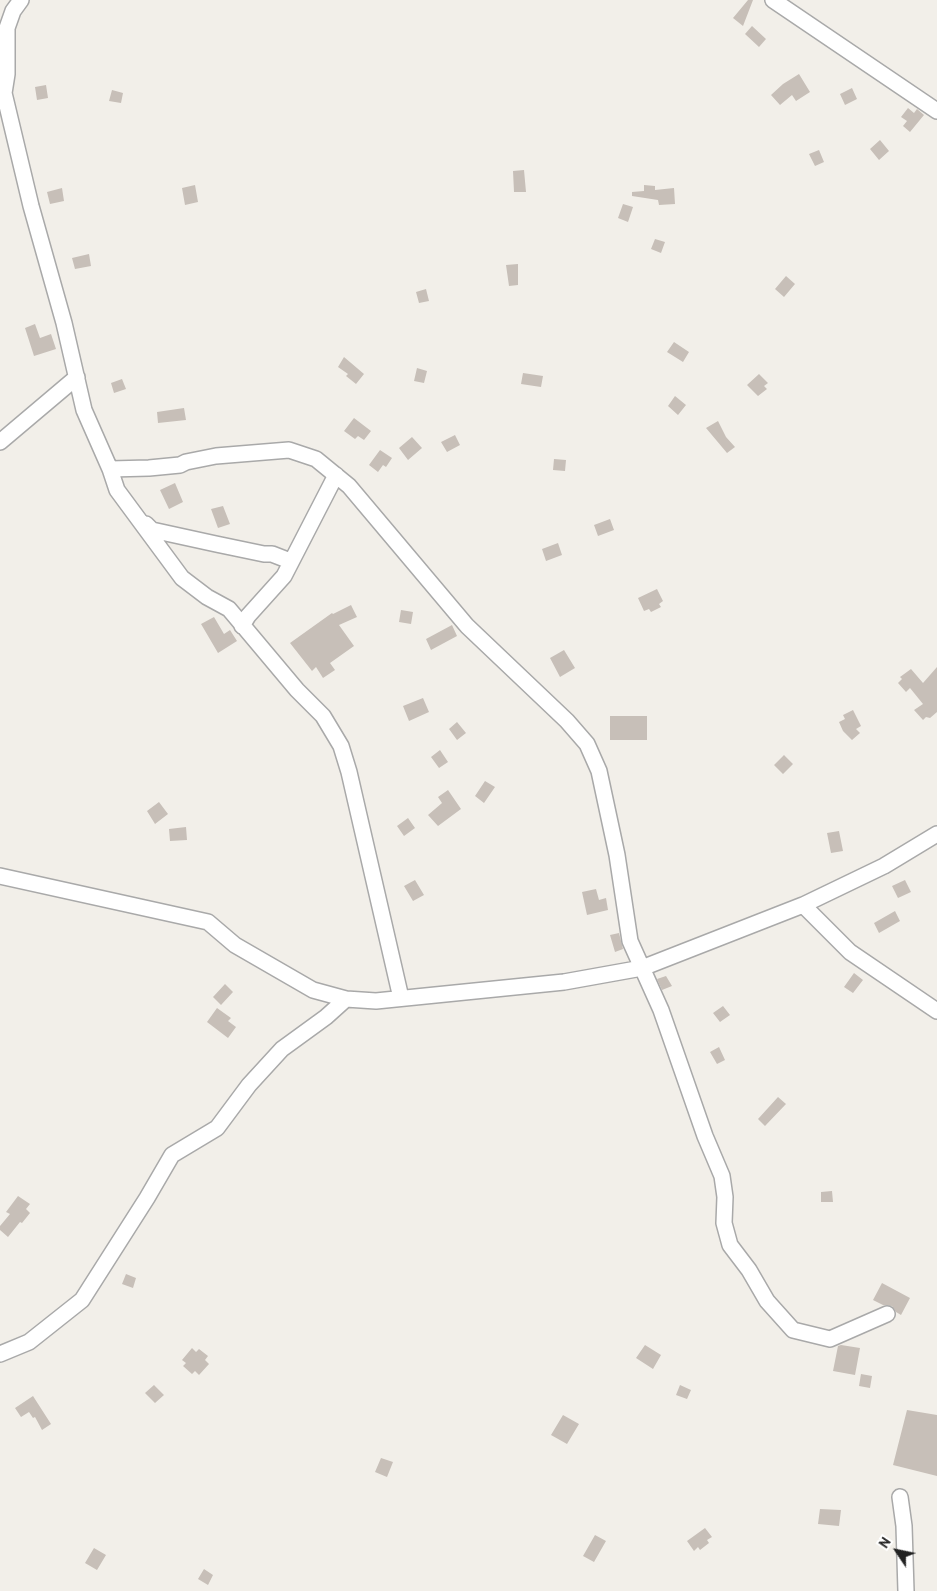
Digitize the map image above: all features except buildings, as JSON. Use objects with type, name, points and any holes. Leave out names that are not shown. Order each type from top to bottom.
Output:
[{"type":"street","points":[[21,0],[13,11],[7,28],[8,74],[4,93],[31,206],[64,323],[84,410],[110,469],[117,490],[182,578],[207,597],[229,609],[297,690],[323,716],[341,746],[401,998]]},
{"type":"street","points":[[773,0],[937,111]]},
{"type":"street","points":[[0,442],[77,377]]},
{"type":"street","points":[[110,469],[180,465],[216,456],[290,450],[316,459],[348,486],[467,626],[567,721],[587,744],[599,771],[617,855],[630,941],[661,1010],[705,1136],[722,1176],[725,1197],[724,1223],[730,1245],[749,1270],[767,1301],[792,1330],[830,1339],[887,1314]]},
{"type":"street","points":[[242,626],[248,616],[284,576],[290,561],[336,475]]},
{"type":"street","points":[[139,518],[152,530],[264,554],[272,554],[290,561]]},
{"type":"street","points":[[0,876],[208,922],[236,945],[313,990],[346,999],[376,1001],[564,982],[642,968],[803,905],[884,866],[937,834]]},
{"type":"street","points":[[803,905],[850,952],[937,1012]]},
{"type":"street","points":[[0,1354],[29,1342],[82,1300],[172,1155],[217,1128],[249,1085],[282,1049],[326,1017],[346,999]]},
{"type":"street","points":[[900,1497],[904,1526],[906,1591]]}]
